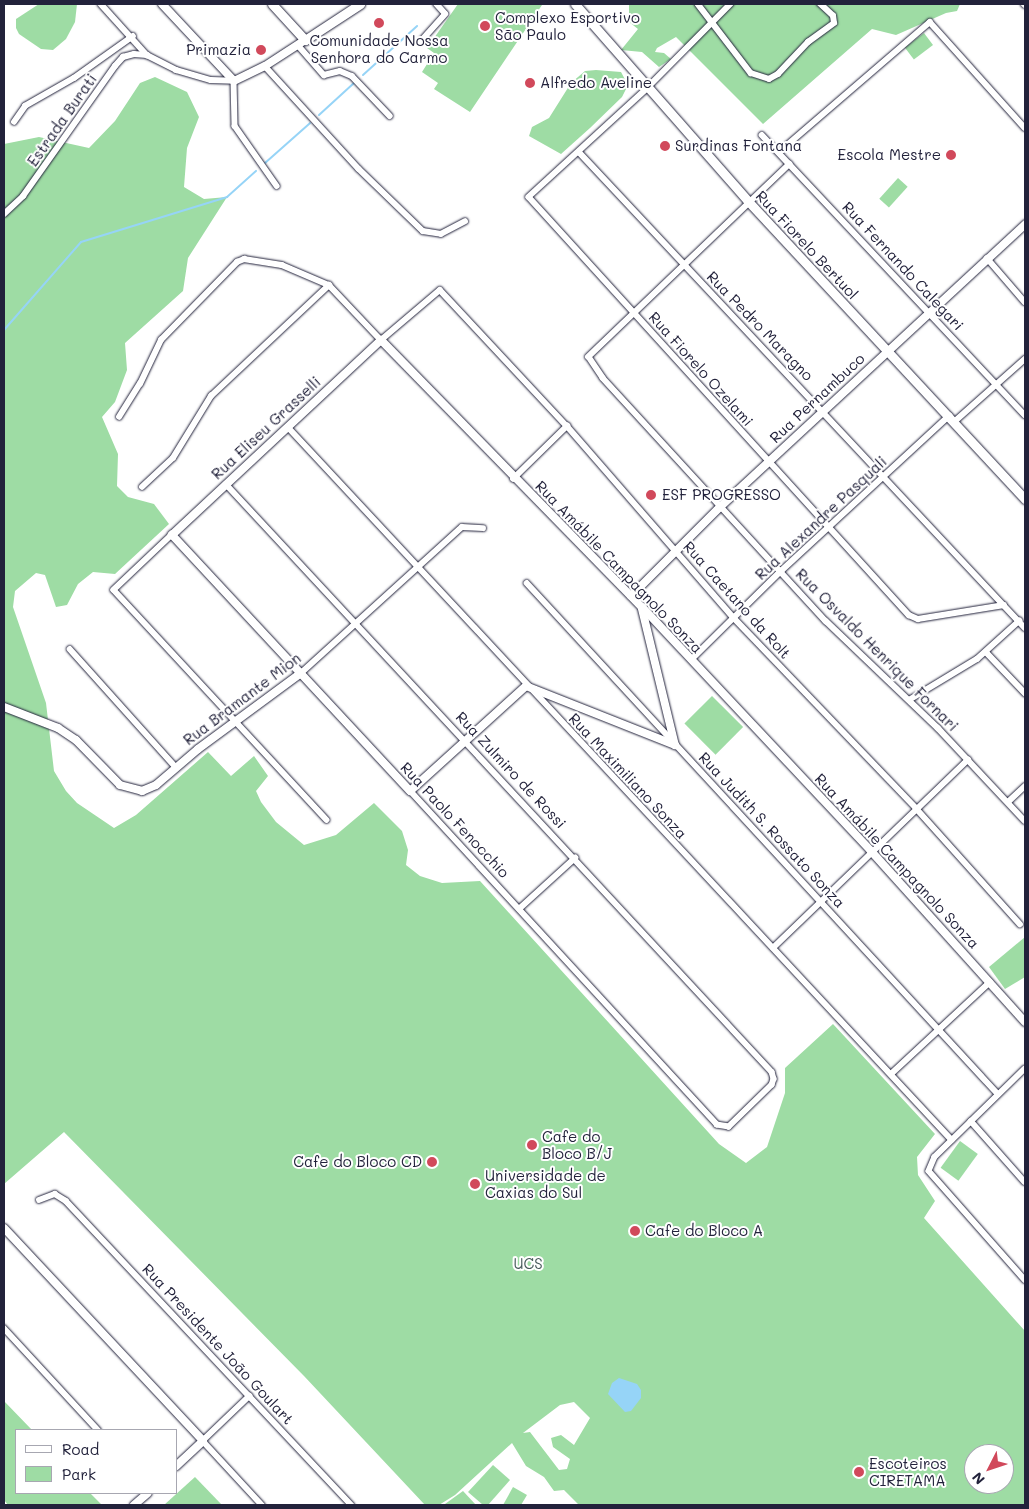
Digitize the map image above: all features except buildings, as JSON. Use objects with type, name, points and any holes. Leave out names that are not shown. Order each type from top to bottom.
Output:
[{"type":"main road","points":[[272,4],[302,42],[360,4]]},
{"type":"main road","name":"Rua Fiorelo Bertuol","points":[[575,4],[647,89],[748,201],[1025,499]]},
{"type":"street","points":[[101,4],[133,36],[147,55],[176,70],[211,80],[234,81],[265,66],[302,42],[324,75],[340,71],[352,76],[390,116]]},
{"type":"street","points":[[162,4],[234,81],[235,126],[277,186]]},
{"type":"street","points":[[421,41],[445,14],[436,4]]},
{"type":"street","points":[[698,4],[712,25],[751,73],[759,78],[769,79],[778,74],[808,42],[831,27],[833,16],[820,4]]},
{"type":"street","points":[[579,152],[647,89],[732,4]]},
{"type":"street","points":[[779,152],[930,22],[1025,128]]},
{"type":"street","points":[[14,122],[25,106],[74,78],[133,36]]},
{"type":"street","name":"Estrada Burati","points":[[4,214],[23,196],[123,57],[134,54],[147,55]]},
{"type":"street","points":[[265,66],[358,169],[423,231],[441,234],[465,221]]},
{"type":"street","name":"Rua Fernando Calegari","points":[[762,135],[1025,415]]},
{"type":"street","name":"Rua Fiorelo Ozelami","points":[[579,152],[529,197],[909,615],[918,619],[1004,605]]},
{"type":"street","name":"Rua Pedro Maragno","points":[[579,152],[824,410],[1025,628]]},
{"type":"street","points":[[635,314],[748,201],[790,164]]},
{"type":"street","name":"Rua Pernambuco","points":[[630,596],[721,506],[1025,224]]},
{"type":"street","points":[[987,258],[1025,302]]},
{"type":"street","name":"Rua Amábile Campagnolo Sonza","points":[[119,417],[140,384],[161,340],[237,262],[244,259],[282,266],[329,285],[513,479],[642,607],[871,851],[1025,1022]]},
{"type":"street","points":[[142,487],[173,458],[211,396],[329,285]]},
{"type":"street","name":"Rua Eliseu Grasselli","points":[[238,720],[114,590],[381,340],[440,290]]},
{"type":"street","name":"Rua Caetano da Rolt","points":[[440,290],[567,426],[733,617],[916,808],[1020,924]]},
{"type":"street","name":"Rua Osvaldo Henrique Fornari","points":[[635,314],[589,358],[603,378],[835,630],[909,700],[1025,821]]},
{"type":"street","name":"Rua Alexandre Pasquali","points":[[691,660],[781,571],[830,528],[884,476],[1025,359]]},
{"type":"street","points":[[513,479],[567,426]]},
{"type":"street","name":"Rua Maximiliano Sonza","points":[[288,427],[526,686],[952,1140]]},
{"type":"street","name":"Rua Zulmiro de Rossi","points":[[226,484],[576,858],[774,1076],[772,1085],[729,1127],[717,1125]]},
{"type":"street","name":"Rua Bramante Mion","points":[[4,707],[58,728],[76,740],[120,785],[131,790],[142,791],[156,785],[176,767],[301,673],[462,527],[483,528]]},
{"type":"street","name":"Rua Paolo Fenocchio","points":[[172,535],[717,1125]]},
{"type":"street","name":"Rua Judith S. Rossato Sonza","points":[[527,583],[675,745],[822,900],[998,1094]]},
{"type":"street","points":[[642,607],[675,745]]},
{"type":"street","points":[[909,700],[986,652],[1019,621]]},
{"type":"street","points":[[70,649],[176,767]]},
{"type":"street","points":[[986,652],[1025,693]]},
{"type":"street","points":[[410,791],[526,686],[675,745]]},
{"type":"street","points":[[238,720],[327,820]]},
{"type":"street","points":[[773,948],[871,851],[968,760]]},
{"type":"street","points":[[1008,802],[1025,786]]},
{"type":"street","points":[[519,909],[576,858]]},
{"type":"street","points":[[891,1074],[990,982]]},
{"type":"street","points":[[1025,1069],[930,1164],[932,1178],[1025,1280]]},
{"type":"street","points":[[971,1121],[1025,1180]]},
{"type":"street","name":"Rua Presidente João Goulart","points":[[38,1200],[55,1194],[66,1200],[351,1505]]},
{"type":"street","points":[[4,1228],[262,1505]]},
{"type":"street","points":[[4,1328],[97,1429]]},
{"type":"street","points":[[178,1464],[250,1396]]},
{"type":"street","points":[[134,1505],[147,1494]]},
{"type":"green space","points":[[39,4],[77,4],[75,22],[66,39],[53,50],[41,49],[19,34],[16,28],[16,19]]},
{"type":"green space","name":"Complexo Esportivo São Paulo","points":[[458,4],[542,5],[470,112],[434,89],[438,83],[422,72],[434,53],[427,48]]},
{"type":"green space","points":[[629,4],[960,4],[957,11],[946,13],[896,35],[872,29],[763,124],[676,37],[657,48],[655,52],[664,53],[671,59],[659,67],[642,52],[621,50],[638,29],[629,22]]},
{"type":"green space","points":[[924,33],[933,45],[914,59],[905,47]]},
{"type":"green space","points":[[585,71],[621,72],[628,85],[622,97],[561,154],[529,136],[532,127],[549,118],[571,83]]},
{"type":"green space","name":"UCS","points":[[155,77],[187,92],[199,117],[187,148],[184,187],[204,199],[227,197],[188,258],[183,291],[125,343],[127,370],[115,402],[102,417],[118,454],[117,486],[128,497],[154,504],[169,524],[115,574],[93,572],[78,584],[67,605],[56,607],[45,575],[36,573],[15,591],[13,607],[46,703],[54,771],[66,791],[77,803],[114,828],[136,815],[208,752],[231,776],[254,756],[268,776],[256,791],[261,802],[276,822],[304,845],[336,835],[374,803],[402,831],[408,850],[406,865],[420,876],[442,883],[480,881],[719,1144],[746,1163],[767,1147],[785,1093],[785,1068],[833,1024],[935,1134],[917,1157],[918,1175],[935,1201],[924,1218],[1025,1331],[1025,1505],[579,1505],[564,1490],[554,1491],[544,1477],[526,1466],[512,1443],[455,1495],[439,1505],[425,1505],[304,1376],[64,1132],[4,1184],[4,144],[39,137],[89,148],[115,121],[140,83]],"holes":[[[574,1402],[590,1418],[574,1445],[561,1435],[551,1438],[553,1447],[570,1459],[567,1469],[559,1470],[530,1432],[523,1433],[560,1405]]]},
{"type":"green space","points":[[898,178],[908,187],[889,208],[879,199]]},
{"type":"green space","points":[[712,696],[743,727],[716,755],[684,724]]},
{"type":"green space","points":[[1025,937],[1025,977],[1005,989],[989,967]]},
{"type":"green space","points":[[960,1141],[978,1154],[958,1181],[941,1168]]},
{"type":"green space","points":[[4,1401],[31,1429],[15,1429],[15,1494],[91,1494],[102,1505],[8,1505],[4,1500]]},
{"type":"green space","points":[[493,1465],[510,1480],[488,1505],[483,1505],[468,1492]]},
{"type":"green space","points":[[195,1477],[222,1505],[164,1505]]},
{"type":"green space","points":[[513,1487],[527,1495],[521,1505],[503,1505]]},
{"type":"green space","points":[[463,1491],[476,1505],[444,1505],[445,1504]]},
{"type":"water","points":[[619,1378],[637,1384],[641,1390],[641,1398],[631,1411],[625,1412],[608,1394],[612,1383]]},
{"type":"waterway","points":[[363,75],[417,26]]},
{"type":"waterway","points":[[319,115],[354,83]]},
{"type":"waterway","points":[[265,163],[310,123]]},
{"type":"waterway","points":[[4,330],[81,242],[227,197],[256,171]]},
{"type":"place","name":"Comunidade Nossa Senhora do Carmo","points":[[379,23]]},
{"type":"place","name":"Complexo Esportivo São Paulo","points":[[485,26]]},
{"type":"place","name":"Primazia","points":[[261,50]]},
{"type":"place","name":"Alfredo Aveline","points":[[530,83]]},
{"type":"place","name":"Surdinas Fontana","points":[[665,146]]},
{"type":"place","name":"Escola Mestre","points":[[951,155]]},
{"type":"place","name":"ESF PROGRESSO","points":[[651,495]]},
{"type":"place","name":"Cafe do Bloco B/J","points":[[532,1145]]},
{"type":"place","name":"Cafe do Bloco CD","points":[[432,1162]]},
{"type":"place","name":"Universidade de Caxias do Sul","points":[[475,1184]]},
{"type":"place","name":"Cafe do Bloco A","points":[[635,1231]]},
{"type":"place","name":"Escoteiros CIRETAMA","points":[[859,1472]]}]
